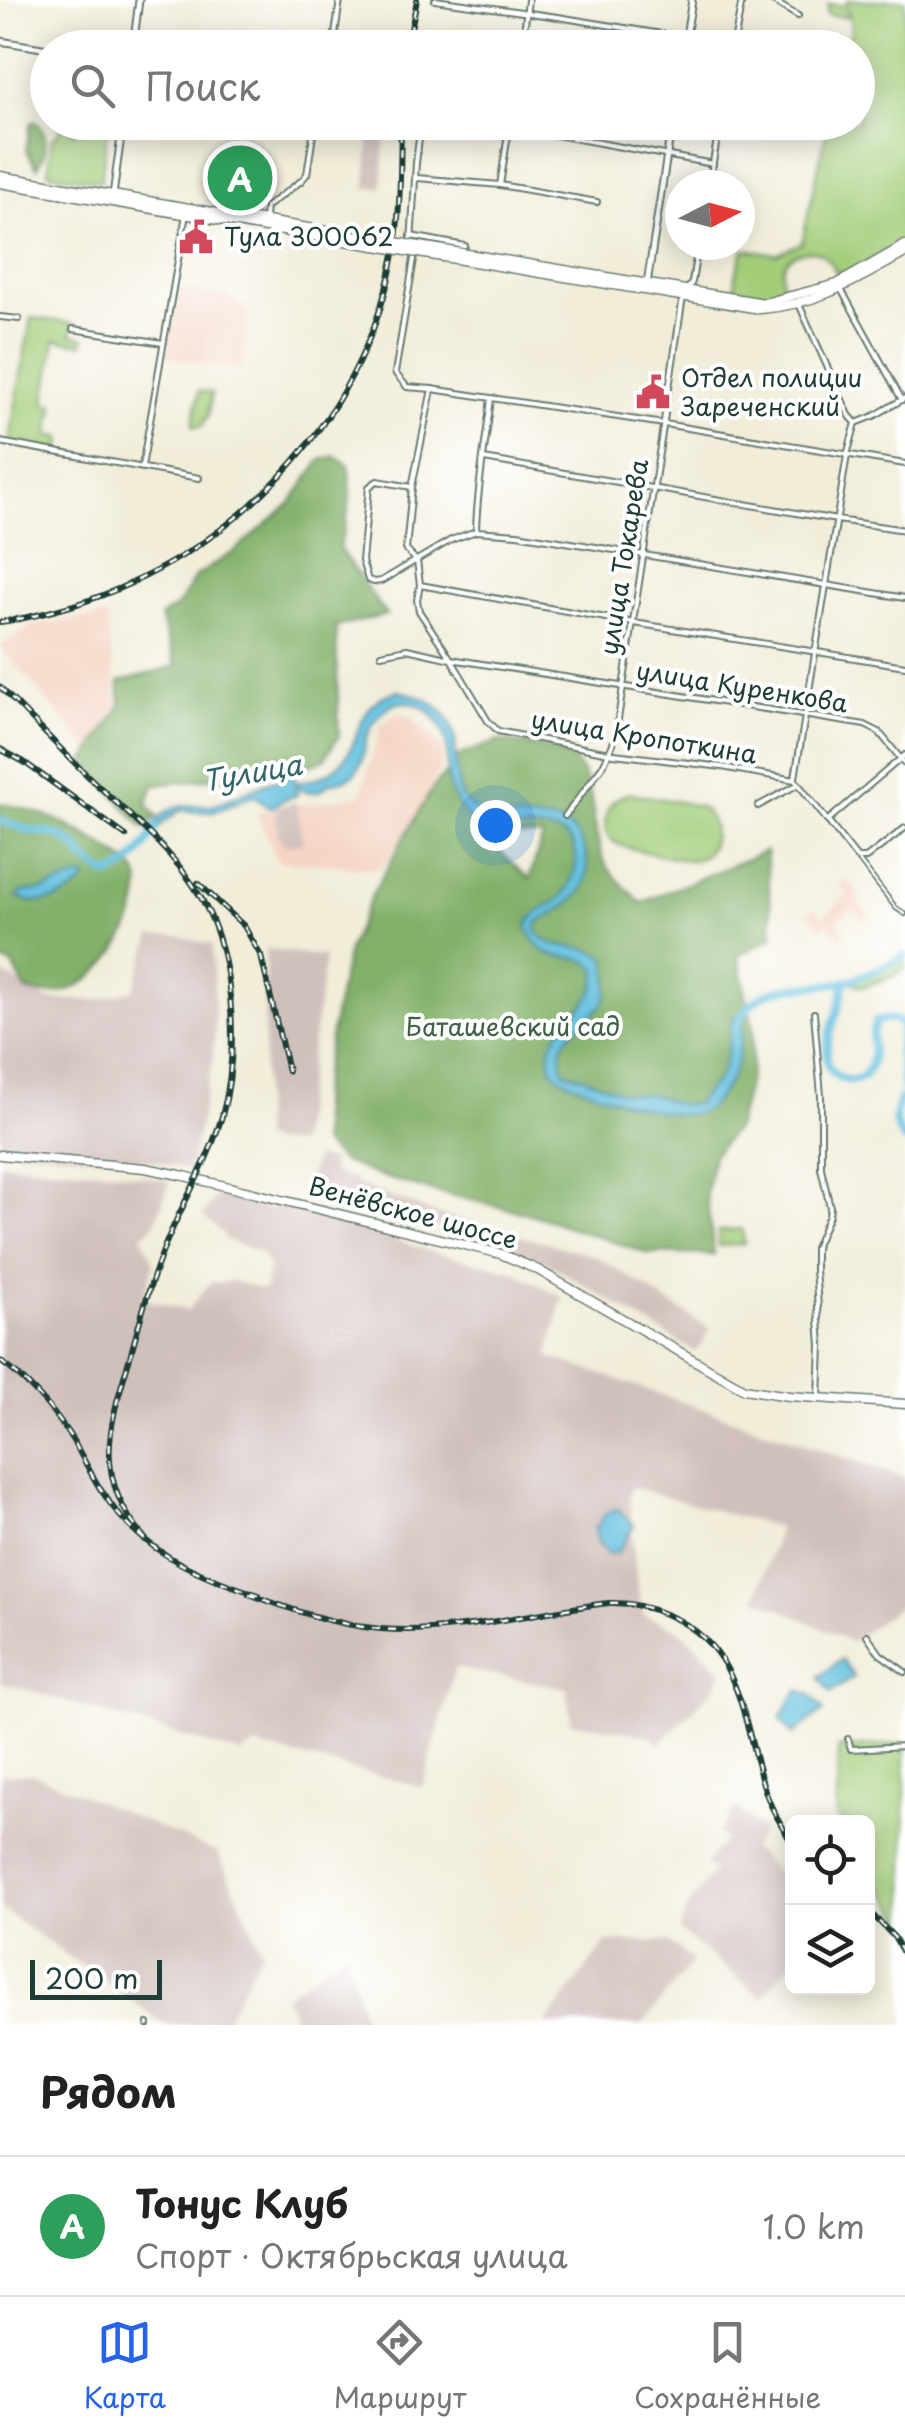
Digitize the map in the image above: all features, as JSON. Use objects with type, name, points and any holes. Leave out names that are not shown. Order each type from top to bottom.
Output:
[{"type":"main road","points":[[0,179],[264,220],[278,226]]},
{"type":"main road","points":[[113,198],[186,214],[685,294],[764,303],[839,287]]},
{"type":"main road","points":[[685,294],[760,309],[798,302],[839,287],[905,249]]},
{"type":"main road","name":"Венёвское шоссе","points":[[0,1155],[172,1173],[486,1249],[538,1270],[744,1389],[818,1399],[905,1404]]},
{"type":"street","points":[[136,30],[140,0]]},
{"type":"street","points":[[336,30],[340,0]]},
{"type":"street","points":[[434,0],[637,30]]},
{"type":"street","points":[[524,30],[528,0]]},
{"type":"street","points":[[687,30],[692,0]]},
{"type":"street","points":[[736,30],[742,0]]},
{"type":"street","points":[[771,0],[798,16]]},
{"type":"street","points":[[0,41],[30,46]]},
{"type":"street","points":[[113,198],[121,140]]},
{"type":"street","points":[[264,220],[266,207],[307,174],[312,140]]},
{"type":"street","points":[[418,140],[410,236],[414,259],[394,372],[407,387],[905,464]]},
{"type":"street","points":[[500,185],[507,140]]},
{"type":"street","points":[[588,140],[713,164]]},
{"type":"street","points":[[646,288],[669,140]]},
{"type":"street","points":[[712,170],[717,140]]},
{"type":"street","points":[[416,178],[500,185],[596,202]]},
{"type":"street","points":[[142,467],[186,214]]},
{"type":"street","points":[[410,236],[466,246]]},
{"type":"street","name":"улица Токарева","points":[[564,816],[604,764],[615,739],[685,294],[692,282],[696,260]]},
{"type":"street","points":[[839,287],[904,399],[856,422]]},
{"type":"street","points":[[798,302],[849,415],[856,422]]},
{"type":"street","points":[[0,316],[19,319]]},
{"type":"street","points":[[73,330],[163,343]]},
{"type":"street","points":[[432,389],[412,487],[377,481],[370,486],[362,561],[368,580],[381,581],[451,540],[476,531],[517,534],[905,598]]},
{"type":"street","points":[[476,531],[477,484],[491,398]]},
{"type":"street","points":[[856,422],[847,455],[796,783],[896,908],[905,914]]},
{"type":"street","points":[[0,442],[200,478]]},
{"type":"street","points":[[484,459],[905,530]]},
{"type":"street","name":"улица Кропоткина","points":[[412,487],[406,550],[417,561],[419,611],[488,722],[498,731],[614,754],[722,767],[796,783]]},
{"type":"street","points":[[420,585],[905,666]]},
{"type":"street","name":"улица Куренкова","points":[[380,654],[407,649],[874,728],[904,759]]},
{"type":"street","points":[[827,821],[904,759]]},
{"type":"street","points":[[758,806],[796,783]]},
{"type":"street","points":[[857,858],[866,858],[905,828]]},
{"type":"street","points":[[814,1013],[821,1096],[821,1168],[830,1207],[815,1248],[821,1332],[818,1399]]},
{"type":"street","points":[[866,1635],[880,1654],[905,1672]]},
{"type":"street","points":[[848,1739],[851,1750],[905,1746]]},
{"type":"shaded area","points":[[369,140],[385,140],[382,188],[366,188]]},
{"type":"shaded area","points":[[178,289],[230,297],[250,311],[243,363],[237,370],[166,357]]},
{"type":"shaded area","points":[[107,616],[117,704],[90,751],[0,646],[34,625]]},
{"type":"shaded area","points":[[396,714],[408,715],[443,749],[440,768],[413,824],[380,869],[278,861],[256,812],[361,795],[381,725]]},
{"type":"shaded area","points":[[296,802],[303,843],[285,845],[279,838],[275,811]]},
{"type":"shaded area","points":[[847,880],[860,896],[856,900],[869,915],[863,920],[852,908],[836,921],[846,933],[840,938],[828,923],[820,928],[808,913],[814,907],[823,917],[848,895],[840,886]]},
{"type":"shaded area","points":[[152,936],[180,936],[212,945],[213,1061],[189,1171],[154,1161],[0,1149],[0,972],[49,1000],[99,1000],[133,990]]},
{"type":"shaded area","points":[[266,949],[325,957],[298,1144],[272,1143],[262,1138]]},
{"type":"shaded area","points":[[315,1157],[332,1161],[333,1173],[357,1180],[356,1184],[435,1213],[596,1256],[710,1329],[694,1351],[546,1262],[508,1247],[428,1225],[303,1199]]},
{"type":"shaded area","points":[[0,1163],[118,1172],[170,1181],[155,1224],[142,1236],[154,1263],[143,1299],[188,1310],[211,1281],[232,1281],[265,1291],[269,1265],[259,1252],[224,1239],[224,1234],[202,1216],[218,1193],[260,1202],[259,1207],[272,1210],[274,1204],[365,1226],[365,1230],[433,1252],[510,1270],[563,1297],[548,1356],[905,1478],[905,1601],[852,1642],[756,1598],[779,1528],[632,1487],[629,1496],[637,1587],[644,1615],[680,1630],[722,1671],[713,1690],[659,1744],[650,1736],[571,1722],[567,1688],[455,1668],[423,1787],[255,1746],[241,1754],[0,1682]]},
{"type":"shaded area","points":[[0,1774],[34,1774],[218,1853],[262,1950],[223,2025],[166,2025],[0,1908]]},
{"type":"shaded area","points":[[736,1808],[764,1831],[751,1848],[785,1878],[785,1970],[762,1998],[679,1931],[687,1908],[713,1872],[706,1864],[725,1840],[718,1833]]},
{"type":"shaded area","points":[[667,1941],[693,1961],[642,2025],[545,2025],[606,1942]]},
{"type":"shaded area","points":[[346,1950],[365,2025],[298,2025],[285,1996]]},
{"type":"green space","points":[[847,0],[905,0],[905,241],[839,276],[823,255],[811,251],[798,253],[782,271],[785,296],[764,300],[734,296],[740,260],[755,260],[755,251],[776,254],[802,243],[824,140],[875,140],[875,30],[851,30],[849,8],[846,17],[827,15],[828,4],[847,6]]},
{"type":"green space","points":[[30,128],[30,140],[45,140],[46,144],[37,168],[26,149]]},
{"type":"green space","points":[[52,140],[106,140],[101,181],[48,173]]},
{"type":"green space","points":[[31,318],[73,323],[71,335],[84,338],[83,344],[55,340],[45,403],[54,405],[49,435],[62,437],[60,452],[9,443]]},
{"type":"green space","points":[[199,391],[212,393],[208,416],[201,427],[193,426]]},
{"type":"green space","points":[[336,456],[348,465],[350,487],[339,548],[386,615],[336,627],[339,736],[324,759],[302,768],[154,785],[147,804],[157,816],[143,827],[84,762],[121,705],[119,682],[176,666],[160,617],[179,605],[195,577],[235,551],[290,504],[321,460]]},
{"type":"green space","name":"Баташевский сад","points":[[499,741],[554,750],[577,764],[590,794],[605,863],[641,903],[766,851],[773,937],[738,955],[753,1028],[751,1070],[736,1128],[713,1155],[706,1193],[714,1255],[646,1253],[531,1214],[377,1175],[341,1161],[322,1143],[320,1096],[348,950],[373,893],[432,789],[460,755]],"holes":[[[483,836],[543,836],[529,879]]]},
{"type":"green space","points":[[630,793],[692,805],[706,812],[714,836],[707,852],[701,858],[686,860],[612,841],[606,832],[607,812],[612,802]]},
{"type":"green space","points":[[0,803],[40,813],[71,827],[121,858],[138,876],[135,912],[116,951],[102,968],[67,990],[47,994],[26,990],[12,964],[0,961]]},
{"type":"green space","points":[[905,958],[905,969],[889,978],[862,987],[851,982]]},
{"type":"green space","points":[[742,1229],[744,1244],[719,1246],[718,1231]]},
{"type":"green space","points":[[905,1743],[905,1922],[875,1875],[875,1815],[836,1815],[839,1748]]},
{"type":"water","points":[[397,691],[425,699],[446,716],[455,740],[459,789],[466,802],[481,813],[498,817],[553,822],[569,828],[580,840],[587,861],[585,884],[574,900],[538,923],[536,931],[551,943],[588,949],[606,957],[608,988],[602,1005],[565,1040],[561,1058],[564,1071],[624,1093],[653,1095],[680,1105],[696,1104],[721,1073],[733,1017],[743,1020],[734,1071],[707,1109],[665,1113],[580,1086],[553,1070],[552,1044],[591,995],[597,969],[586,961],[544,951],[527,927],[536,914],[568,889],[576,856],[571,842],[560,833],[495,829],[469,819],[449,786],[444,734],[426,709],[404,702],[392,706],[372,726],[360,765],[352,776],[320,791],[300,790],[300,781],[324,775],[344,759],[367,711],[380,698]]},
{"type":"water","points":[[294,773],[297,795],[274,807],[256,796],[214,811],[179,811],[153,837],[149,832],[161,816],[176,807],[220,803]]},
{"type":"water","points":[[82,876],[87,878],[80,885],[55,900],[36,902],[17,897],[22,892],[43,890]]},
{"type":"water","points":[[618,1509],[634,1526],[617,1553],[607,1553],[598,1542],[595,1529],[607,1512]]},
{"type":"water","points":[[842,1659],[854,1677],[831,1693],[819,1677]]},
{"type":"water","points":[[798,1690],[811,1695],[824,1710],[793,1735],[780,1719]]},
{"type":"waterway","name":"Тулица","points":[[0,820],[59,835],[107,875],[136,857],[156,827]]},
{"type":"waterway","name":"Тулица","points":[[737,1026],[746,1010],[770,993],[847,981],[905,956]]},
{"type":"waterway","points":[[845,981],[829,1038],[829,1066],[845,1080],[860,1078],[870,1066],[877,1020],[898,1021],[902,1027],[904,1089]]},
{"type":"waterway","points":[[900,1099],[895,1121],[905,1140]]},
{"type":"railway","points":[[411,30],[417,0]]},
{"type":"railway","points":[[0,622],[74,605],[132,583],[186,553],[236,517],[281,476],[320,428],[352,376],[377,319],[393,259],[401,140]]},
{"type":"railway","points":[[0,687],[187,876],[210,915],[225,962],[232,1042],[222,1116],[154,1275],[111,1430],[112,1474],[118,1496],[147,1541]]},
{"type":"railway","points":[[0,749],[126,836]]},
{"type":"railway","points":[[198,883],[244,926],[261,956],[288,1071]]},
{"type":"railway","points":[[0,1361],[54,1413],[103,1493],[134,1531],[192,1569],[259,1595]]},
{"type":"railway","points":[[249,1594],[330,1620],[381,1629],[467,1626],[609,1603],[640,1606],[670,1616],[696,1631],[715,1650],[728,1672],[739,1696],[769,1801],[785,1830]]},
{"type":"railway","points":[[875,1917],[905,1956]]},
{"type":"place","name":"Тонус Клуб","points":[[240,178]]},
{"type":"place","name":"Тула 300062","points":[[196,237]]},
{"type":"place","name":"Отдел полиции Зареченский","points":[[653,392]]}]
